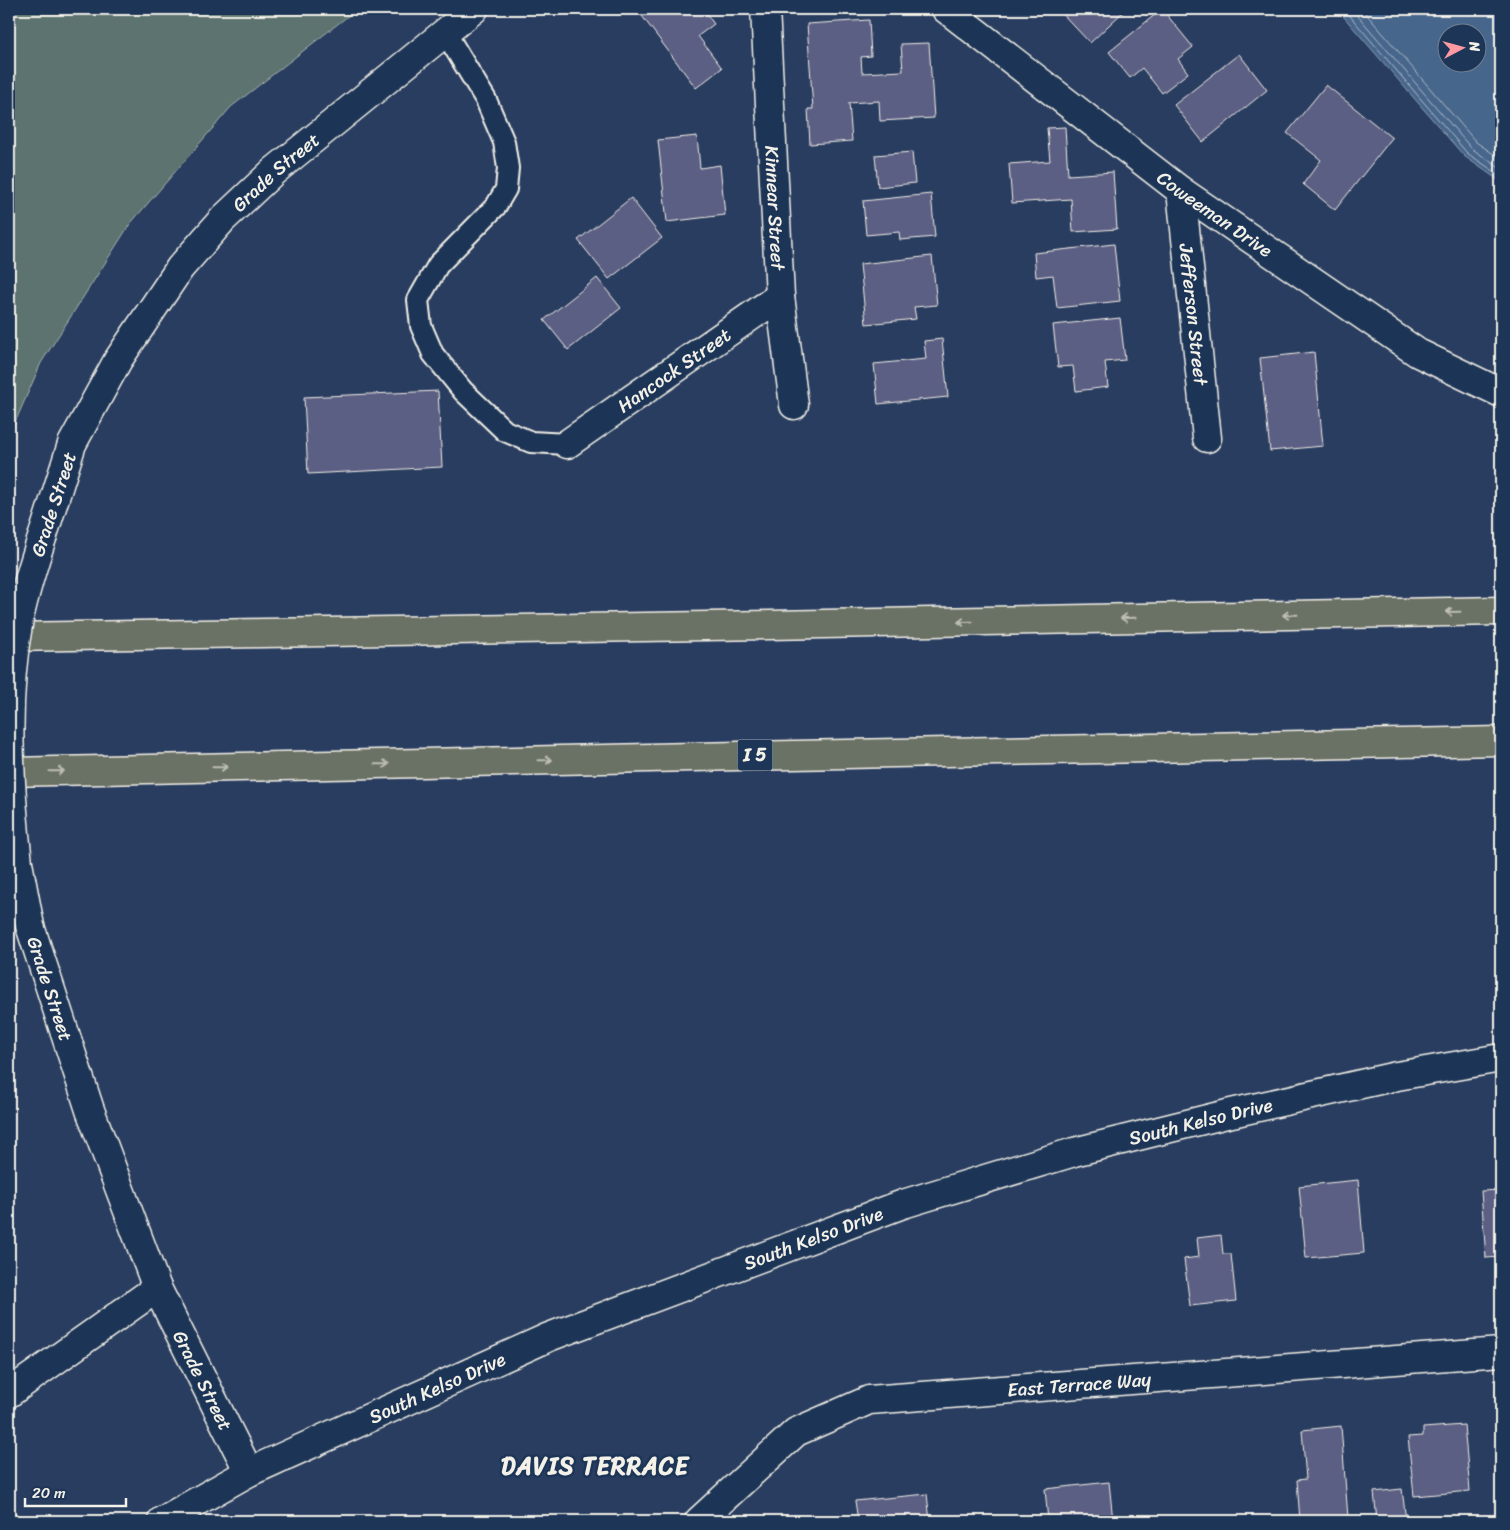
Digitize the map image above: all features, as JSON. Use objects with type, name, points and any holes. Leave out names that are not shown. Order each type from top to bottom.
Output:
[{"type":"highway","points":[[9,638],[770,626],[1501,611]]},
{"type":"highway","name":"I 5","points":[[9,772],[1501,742]]},
{"type":"main road","name":"Grade Street","points":[[249,1472],[157,1288],[90,1110],[30,926],[18,863],[10,772],[10,701],[19,620],[33,563],[72,444],[118,360],[180,268],[223,219],[274,171],[474,9]]},
{"type":"main road","name":"Kinnear Street","points":[[765,9],[780,296],[794,405]]},
{"type":"main road","name":"Coweeman Drive","points":[[946,9],[1181,191],[1418,353],[1501,393]]},
{"type":"main road","name":"Jefferson Street","points":[[1181,191],[1207,438]]},
{"type":"main road","name":"Hancock Street","points":[[567,444],[780,296]]},
{"type":"main road","name":"South Kelso Drive","points":[[162,1521],[249,1472],[548,1337],[904,1204],[1074,1152],[1227,1114],[1397,1076],[1501,1058]]},
{"type":"main road","points":[[9,1393],[157,1288]]},
{"type":"main road","name":"East Terrace Way","points":[[699,1521],[796,1432],[869,1400],[1501,1352]]},
{"type":"lane","points":[[445,32],[486,100],[504,142],[508,168],[506,189],[496,206],[438,265],[418,300],[421,326],[433,354],[463,391],[505,431],[531,442],[567,444]]},
{"type":"green space","points":[[9,9],[357,9],[231,107],[130,224],[41,363],[13,427],[9,441]]},
{"type":"water","points":[[1337,9],[1501,9],[1501,182],[1464,156]]},
{"type":"building","points":[[651,9],[703,9],[714,24],[698,36],[722,68],[696,88],[642,16]]},
{"type":"building","points":[[1058,9],[1126,9],[1090,43]]},
{"type":"building","points":[[1162,9],[1193,47],[1178,59],[1188,73],[1162,93],[1142,68],[1130,78],[1109,52]]},
{"type":"building","points":[[869,20],[871,56],[861,57],[862,73],[903,71],[901,44],[929,43],[934,118],[880,121],[879,101],[849,103],[852,141],[810,144],[808,109],[813,109],[807,24]]},
{"type":"building","points":[[1239,54],[1267,90],[1203,142],[1174,105]]},
{"type":"building","points":[[1326,85],[1392,138],[1335,210],[1303,184],[1321,160],[1287,133]]},
{"type":"building","points":[[1065,127],[1068,175],[1113,172],[1117,229],[1073,232],[1071,199],[1012,203],[1009,164],[1050,161],[1047,128]]},
{"type":"building","points":[[697,136],[700,168],[720,165],[725,215],[667,222],[658,140]]},
{"type":"building","points":[[912,152],[915,183],[878,187],[875,155]]},
{"type":"building","points":[[931,194],[935,237],[900,240],[899,232],[866,235],[863,201]]},
{"type":"building","points":[[631,198],[662,238],[609,279],[578,240]]},
{"type":"building","points":[[1114,244],[1120,301],[1057,308],[1053,275],[1036,277],[1034,253]]},
{"type":"building","points":[[932,256],[937,305],[914,307],[916,319],[866,324],[860,264]]},
{"type":"building","points":[[597,278],[621,308],[568,350],[544,320]]},
{"type":"building","points":[[1120,318],[1125,360],[1105,362],[1108,387],[1076,391],[1073,366],[1058,367],[1053,325]]},
{"type":"building","points":[[942,339],[948,397],[878,404],[874,364],[926,359],[924,341]]},
{"type":"building","points":[[1314,352],[1323,446],[1270,451],[1260,358]]},
{"type":"building","points":[[438,391],[442,467],[308,474],[304,397]]},
{"type":"building","points":[[1358,1180],[1364,1253],[1306,1258],[1299,1186]]},
{"type":"building","points":[[1501,1190],[1501,1257],[1486,1258],[1481,1191]]},
{"type":"building","points":[[1221,1235],[1223,1254],[1231,1254],[1236,1301],[1190,1306],[1184,1259],[1199,1257],[1197,1238]]},
{"type":"building","points":[[1464,1425],[1470,1491],[1414,1496],[1408,1437],[1423,1436],[1423,1428]]},
{"type":"building","points":[[1341,1426],[1348,1518],[1300,1521],[1297,1480],[1306,1479],[1302,1430]]},
{"type":"building","points":[[1109,1482],[1113,1521],[1048,1521],[1045,1489]]},
{"type":"building","points":[[1402,1489],[1406,1521],[1377,1521],[1374,1492]]},
{"type":"building","points":[[927,1494],[930,1521],[858,1521],[855,1501]]},
{"type":"district","name":"DAVIS TERRACE","points":[[595,1466]]}]
